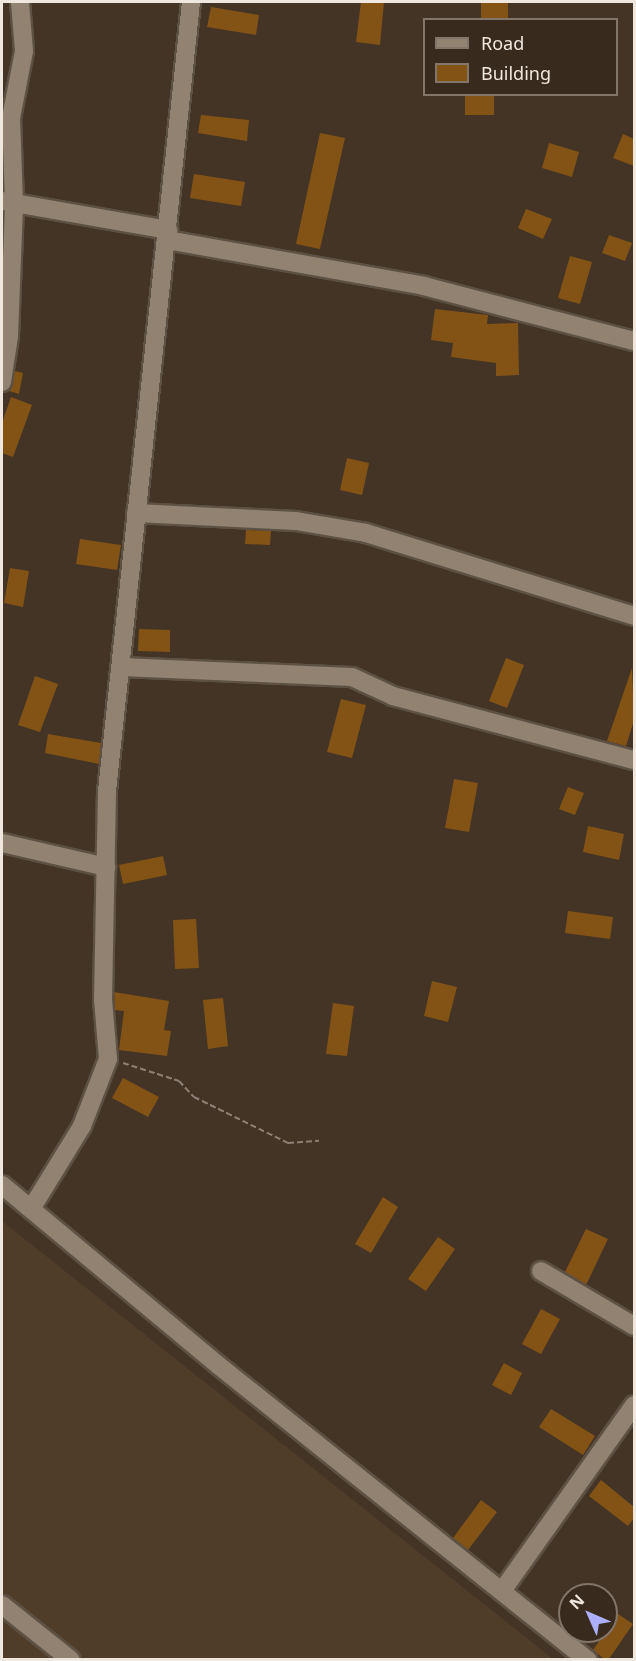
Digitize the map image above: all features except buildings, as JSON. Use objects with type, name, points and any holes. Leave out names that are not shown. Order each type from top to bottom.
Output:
[{"type":"street","points":[[2,382],[9,336],[10,118],[24,51],[20,2]]},
{"type":"street","points":[[31,1209],[82,1126],[108,1059],[103,1000],[107,791],[191,2]]},
{"type":"street","points":[[8,202],[424,286],[634,341]]},
{"type":"street","points":[[136,513],[296,521],[366,533],[634,616]]},
{"type":"street","points":[[122,667],[352,677],[393,696],[634,760]]},
{"type":"street","points":[[2,843],[106,867]]},
{"type":"street","points":[[2,1185],[218,1365],[588,1659]]},
{"type":"street","points":[[540,1271],[634,1326]]},
{"type":"street","points":[[502,1591],[634,1405]]},
{"type":"street","points":[[2,1605],[71,1659]]},
{"type":"path","points":[[108,1059],[179,1081],[194,1097],[288,1143],[319,1141]]},
{"type":"shaded area","points":[[2,1221],[553,1659],[2,1659]]}]
